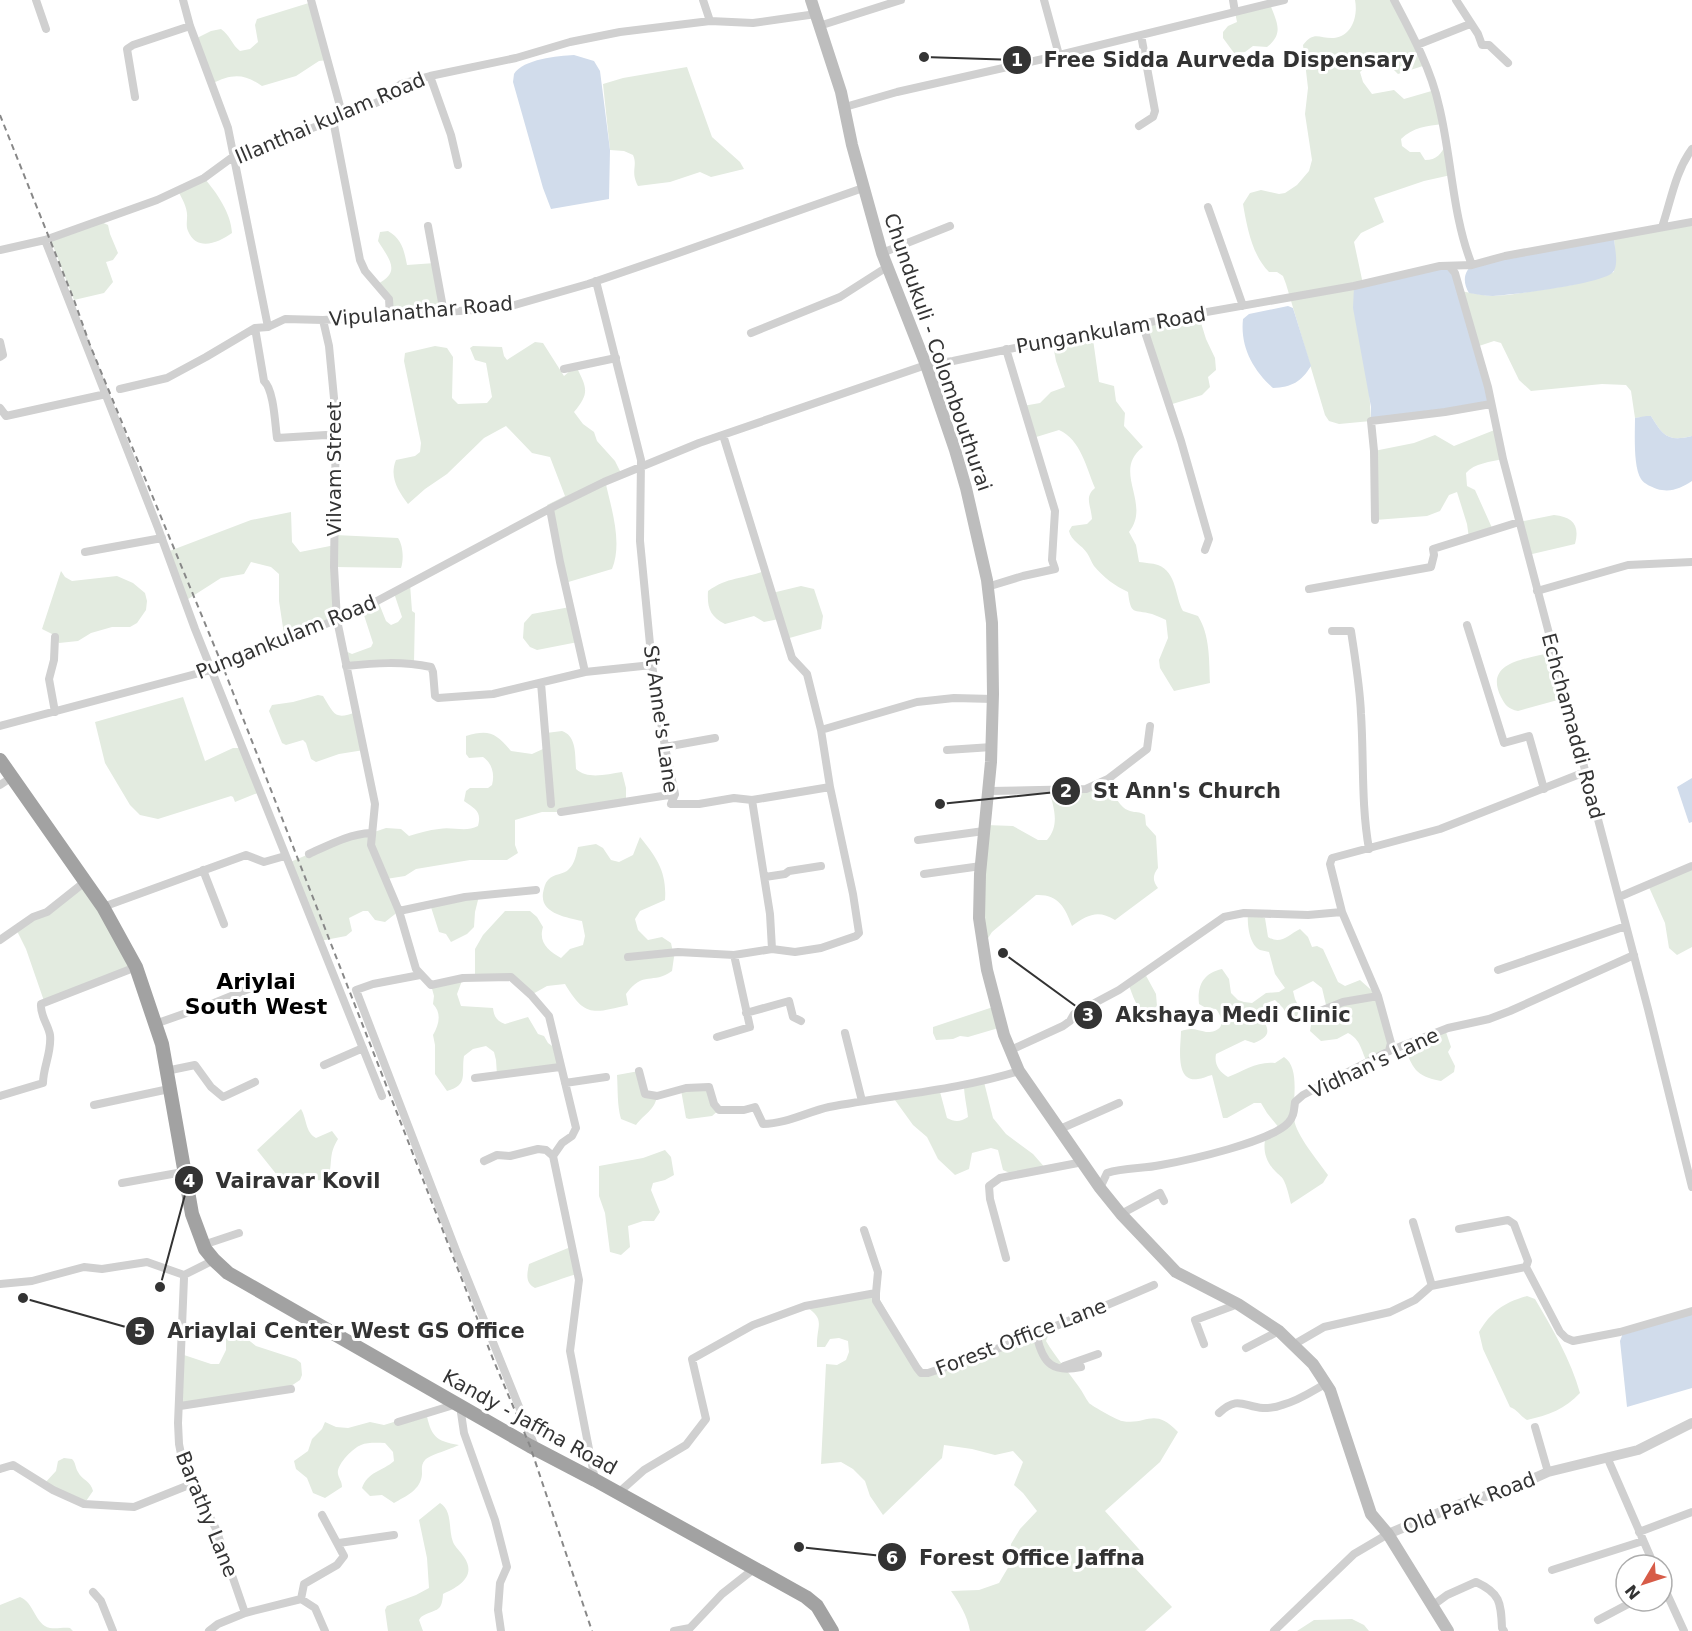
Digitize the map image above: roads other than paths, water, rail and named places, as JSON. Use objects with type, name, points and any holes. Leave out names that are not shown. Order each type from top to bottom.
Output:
[{"type":"highway","name":"Kandy - Jaffna Road","points":[[0,760],[6,781],[86,880],[104,907],[136,967],[162,1044],[192,1214],[203,1245],[214,1260],[228,1273],[536,1449],[806,1598],[817,1606],[832,1631]]},
{"type":"main road","name":"Chundukuli - Colombouthurai","points":[[811,0],[845,107],[863,188],[882,253],[926,365],[966,488],[987,587],[992,623],[992,747],[981,866],[979,918],[987,970],[1004,1035],[1019,1071],[1121,1214],[1176,1272],[1238,1304],[1279,1331],[1313,1364],[1330,1390],[1371,1514],[1388,1534],[1448,1631]]},
{"type":"street","points":[[36,0],[46,29]]},
{"type":"street","points":[[183,0],[190,26],[228,128],[268,327]]},
{"type":"street","points":[[311,0],[343,117]]},
{"type":"street","points":[[703,0],[710,21]]},
{"type":"street","name":"Illanthai kulam Road","points":[[0,250],[45,240],[179,190],[204,178],[234,156],[343,117],[385,99],[401,84],[516,58],[570,42],[620,32],[710,21],[753,23],[818,20],[901,0]]},
{"type":"street","points":[[1044,0],[1059,55]]},
{"type":"street","points":[[1233,0],[1236,12]]},
{"type":"street","points":[[845,107],[897,92],[1284,0]]},
{"type":"street","points":[[1394,0],[1429,71],[1440,107],[1455,199],[1467,253],[1472,265]]},
{"type":"street","points":[[1456,0],[1478,34],[1482,45],[1489,45],[1508,63]]},
{"type":"street","points":[[1417,45],[1470,24]]},
{"type":"street","points":[[135,96],[127,49],[190,26]]},
{"type":"street","points":[[1139,126],[1153,117],[1155,111],[1141,35]]},
{"type":"street","points":[[430,76],[451,135],[458,165]]},
{"type":"street","points":[[333,120],[360,260],[365,271],[389,299],[390,316]]},
{"type":"street","points":[[1662,227],[1680,168],[1692,149]]},
{"type":"street","name":"Vipulanathar Road","points":[[120,389],[167,378],[255,328],[268,327],[285,319],[322,320],[504,308],[596,281],[863,188]]},
{"type":"street","points":[[1208,207],[1243,306]]},
{"type":"street","name":"Pungankulam Road","points":[[0,726],[213,670],[362,609],[550,509],[642,466],[723,435],[926,365],[952,362],[1005,349],[1142,323],[1354,286],[1440,266],[1472,265],[1527,252],[1692,222]]},
{"type":"street","points":[[428,226],[444,313]]},
{"type":"street","points":[[882,253],[950,226]]},
{"type":"street","points":[[45,240],[162,538],[195,629],[382,1096]]},
{"type":"street","points":[[751,333],[840,297],[887,267]]},
{"type":"street","name":"Echchamaddi Road","points":[[1450,267],[1455,273],[1476,346],[1519,522],[1619,897],[1692,1187]]},
{"type":"street","name":"St Anne's Lane","points":[[596,281],[642,466],[640,541],[652,665],[664,747],[675,794],[671,804],[699,804],[734,798],[752,800],[830,787]]},
{"type":"street","name":"Vilvam Street","points":[[322,320],[329,346],[336,419],[334,567],[337,620],[375,804],[371,833]]},
{"type":"street","points":[[1142,323],[1181,441],[1209,539],[1205,549]]},
{"type":"street","points":[[255,328],[264,381],[268,384],[271,393],[277,438],[326,435],[336,438]]},
{"type":"street","points":[[0,342],[3,355],[0,357]]},
{"type":"street","points":[[987,587],[1055,568],[1052,560],[1055,511],[1005,349]]},
{"type":"street","points":[[564,369],[616,358]]},
{"type":"street","points":[[0,408],[6,416],[106,394]]},
{"type":"street","points":[[1375,520],[1371,421],[1491,404]]},
{"type":"street","points":[[628,957],[678,952],[734,955],[772,949],[795,952],[821,948],[859,933],[821,730],[807,674],[792,658],[723,435]]},
{"type":"street","points":[[550,509],[585,672]]},
{"type":"street","points":[[1309,589],[1431,567],[1433,549],[1519,522]]},
{"type":"street","points":[[86,552],[162,538]]},
{"type":"street","points":[[1537,591],[1628,565],[1692,562]]},
{"type":"street","points":[[1467,625],[1504,743],[1529,736],[1544,789]]},
{"type":"street","points":[[1332,631],[1351,631],[1362,714],[1361,768],[1369,849]]},
{"type":"street","points":[[55,637],[54,660],[49,679],[55,712]]},
{"type":"street","points":[[346,666],[391,662],[414,663],[431,667],[435,696],[438,698],[493,694],[585,672],[652,665]]},
{"type":"street","points":[[541,682],[551,804]]},
{"type":"street","points":[[821,730],[917,702],[954,698],[993,699]]},
{"type":"street","points":[[988,790],[1086,789],[1108,778],[1147,749],[1150,726]]},
{"type":"street","points":[[664,747],[715,738]]},
{"type":"street","points":[[948,750],[992,747]]},
{"type":"street","points":[[1389,1052],[1391,1043],[1378,996],[1342,912],[1330,864],[1332,858],[1440,829],[1585,772]]},
{"type":"street","points":[[561,812],[675,794]]},
{"type":"street","points":[[752,800],[765,877],[772,949]]},
{"type":"street","points":[[918,840],[984,831]]},
{"type":"street","points":[[309,854],[344,839],[362,833],[371,833],[371,844],[399,910],[416,969],[420,975],[431,985],[463,978],[511,977],[549,1016],[576,1128],[572,1136],[561,1143],[553,1156]]},
{"type":"street","points":[[104,907],[246,855],[264,861],[285,856]]},
{"type":"street","points":[[765,877],[821,866]]},
{"type":"street","points":[[924,874],[981,866]]},
{"type":"street","points":[[1619,897],[1692,866]]},
{"type":"street","points":[[203,870],[224,924]]},
{"type":"street","points":[[0,940],[33,917],[47,912],[86,880]]},
{"type":"street","points":[[399,910],[465,897],[536,890]]},
{"type":"street","points":[[1011,1050],[1063,1026],[1074,1014],[1119,990],[1224,917],[1244,913],[1308,915],[1342,912]]},
{"type":"street","points":[[1498,970],[1626,926]]},
{"type":"street","points":[[717,1037],[750,1028],[734,955]]},
{"type":"street","name":"Vidhan's Lane","points":[[1101,1188],[1107,1173],[1117,1169],[1160,1166],[1209,1154],[1278,1132],[1289,1123],[1295,1102],[1303,1095],[1389,1052],[1448,1028],[1499,1015],[1634,955]]},
{"type":"street","points":[[0,1096],[43,1083],[50,1047],[50,1034],[40,1012],[41,1004],[136,967]]},
{"type":"street","points":[[420,975],[373,984],[357,990],[457,1253],[536,1449]]},
{"type":"street","points":[[155,1024],[271,980]]},
{"type":"street","points":[[1313,1014],[1343,1002],[1378,996]]},
{"type":"street","points":[[746,1012],[789,1001],[794,1017],[801,1021]]},
{"type":"street","points":[[845,1033],[862,1101]]},
{"type":"street","points":[[324,1065],[363,1047]]},
{"type":"street","points":[[166,1071],[195,1065],[211,1087],[223,1097],[255,1082]]},
{"type":"street","points":[[475,1078],[560,1067]]},
{"type":"street","points":[[639,1071],[645,1094],[657,1096],[686,1088],[710,1087],[714,1104],[719,1110],[744,1110],[756,1107],[763,1124],[778,1124],[812,1111],[862,1101],[984,1082],[1019,1071]]},
{"type":"street","points":[[565,1083],[606,1077]]},
{"type":"street","points":[[94,1105],[169,1089]]},
{"type":"street","points":[[1060,1129],[1119,1103]]},
{"type":"street","points":[[484,1161],[498,1155],[510,1156],[538,1149],[546,1150],[553,1156],[579,1280],[570,1351],[595,1480]]},
{"type":"street","points":[[1006,1258],[990,1199],[989,1186],[1000,1178],[1083,1162]]},
{"type":"street","points":[[122,1183],[183,1172]]},
{"type":"street","points":[[1121,1214],[1160,1193],[1164,1201]]},
{"type":"street","points":[[1459,1229],[1508,1220],[1514,1224],[1528,1261],[1526,1267],[1560,1332],[1573,1341],[1620,1332],[1692,1311]]},
{"type":"street","points":[[1413,1222],[1432,1286]]},
{"type":"street","points":[[617,1494],[644,1470],[686,1445],[706,1419],[692,1359],[753,1325],[804,1306],[876,1293],[878,1272],[864,1230]]},
{"type":"street","points":[[203,1245],[239,1233]]},
{"type":"street","points":[[0,1284],[32,1281],[84,1267],[102,1269],[147,1262],[184,1275],[214,1260]]},
{"type":"street","points":[[1293,1345],[1324,1327],[1390,1312],[1415,1300],[1432,1286],[1526,1267]]},
{"type":"street","name":"Barathy Lane","points":[[184,1275],[179,1444],[183,1464],[216,1529],[245,1613]]},
{"type":"street","name":"Forest Office Lane","points":[[876,1293],[876,1301],[916,1368],[921,1373],[928,1373],[974,1358],[1155,1285]]},
{"type":"street","points":[[1204,1344],[1195,1320],[1238,1304]]},
{"type":"street","points":[[1246,1348],[1279,1331]]},
{"type":"street","points":[[1041,1332],[1037,1337],[1046,1361],[1060,1370],[1081,1367]]},
{"type":"street","points":[[1060,1370],[1066,1365],[1098,1354]]},
{"type":"street","points":[[1219,1413],[1226,1406],[1240,1402],[1263,1408],[1281,1406],[1296,1401],[1325,1383]]},
{"type":"street","points":[[180,1406],[291,1389]]},
{"type":"street","points":[[398,1422],[459,1405],[464,1433],[495,1520],[507,1567],[500,1583],[498,1610],[501,1631]]},
{"type":"street","name":"Old Park Road","points":[[1274,1631],[1354,1554],[1388,1534],[1460,1504],[1517,1486],[1548,1472],[1638,1450],[1692,1423]]},
{"type":"street","points":[[1535,1427],[1548,1472]]},
{"type":"street","points":[[1607,1457],[1649,1553]]},
{"type":"street","points":[[0,1469],[14,1465],[52,1490],[84,1504],[134,1507],[194,1483]]},
{"type":"street","points":[[1552,1570],[1641,1536],[1692,1512]]},
{"type":"street","points":[[301,1599],[304,1584],[337,1565],[344,1556],[322,1515]]},
{"type":"street","points":[[339,1543],[394,1535]]},
{"type":"street","points":[[674,1631],[690,1628],[722,1594],[755,1568]]},
{"type":"street","points":[[1432,1605],[1447,1595],[1476,1582],[1492,1589],[1501,1604],[1504,1631]]},
{"type":"street","points":[[93,1592],[100,1601],[113,1631]]},
{"type":"street","points":[[209,1631],[218,1624],[245,1613],[301,1599],[315,1608],[325,1631]]},
{"type":"street","points":[[1674,1610],[1684,1631]]},
{"type":"street","points":[[1598,1620],[1614,1612]]},
{"type":"water","points":[[574,55],[594,61],[600,71],[610,150],[609,199],[551,209],[513,82],[514,74],[533,62],[550,57]]},
{"type":"water","points":[[1614,237],[1616,266],[1612,273],[1604,277],[1555,288],[1493,296],[1469,293],[1466,286],[1465,278],[1472,265]]},
{"type":"water","points":[[1450,267],[1491,404],[1371,421],[1371,407],[1353,308],[1354,286]]},
{"type":"water","points":[[1288,306],[1293,308],[1311,366],[1295,383],[1273,388],[1259,374],[1249,357],[1244,339],[1243,319],[1249,314]]},
{"type":"water","points":[[1651,416],[1667,436],[1684,438],[1692,436],[1692,481],[1680,488],[1667,490],[1657,489],[1641,479],[1636,458],[1635,418]]},
{"type":"water","points":[[1692,778],[1692,822],[1689,823],[1677,787]]},
{"type":"water","points":[[1692,1313],[1692,1388],[1627,1407],[1620,1341],[1623,1333]]},
{"type":"railway","points":[[0,115],[90,345],[223,667],[493,1359],[530,1446],[592,1631]]},
{"type":"place","name":"Free Sidda Aurveda Dispensary","points":[[924,57]]},
{"type":"place","name":"St Ann's Church","points":[[940,804]]},
{"type":"place","name":"Akshaya Medi Clinic","points":[[1003,953]]},
{"type":"place","name":"Vairavar Kovil","points":[[160,1287]]},
{"type":"place","name":"Ariaylai Center West GS Office","points":[[23,1298]]},
{"type":"place","name":"Forest Office Jaffna","points":[[799,1547]]},
{"type":"district","name":"Ariylai South West","points":[[256,994]]}]
